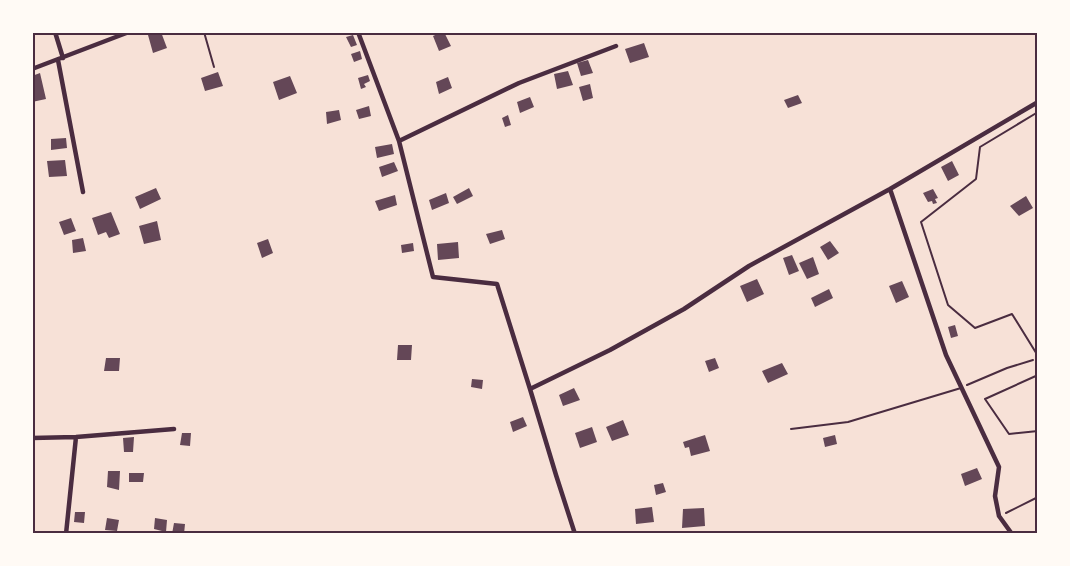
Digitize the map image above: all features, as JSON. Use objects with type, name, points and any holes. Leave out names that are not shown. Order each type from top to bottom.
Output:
[{"type":"street","points":[[55,32],[83,192]]},
{"type":"street","points":[[32,69],[129,32]]},
{"type":"street","points":[[358,32],[399,141],[433,277],[497,284],[575,534]]},
{"type":"street","points":[[399,141],[519,83],[616,46]]},
{"type":"street","points":[[530,389],[610,350],[684,309],[750,266],[890,189],[1038,102]]},
{"type":"street","points":[[890,189],[946,355],[999,467],[995,496],[999,516],[1012,534]]},
{"type":"street","points":[[32,438],[76,437],[174,429]]},
{"type":"street","points":[[66,534],[76,437]]},
{"type":"lane","points":[[1038,112],[980,147],[976,179],[921,222],[948,305],[975,328],[1012,314],[1038,357]]},
{"type":"lane","points":[[1038,375],[985,399],[1009,434],[1038,431]]},
{"type":"lane","points":[[791,429],[848,422],[962,388]]},
{"type":"path","points":[[204,32],[214,67]]},
{"type":"path","points":[[962,388],[1007,368],[1038,357]]},
{"type":"path","points":[[999,516],[1038,497]]},
{"type":"building","points":[[161,32],[167,48],[153,53],[148,35]]},
{"type":"building","points":[[444,32],[451,46],[439,51],[433,36]]},
{"type":"building","points":[[353,35],[357,45],[351,47],[346,37]]},
{"type":"building","points":[[644,43],[649,57],[630,63],[625,49]]},
{"type":"building","points":[[360,51],[362,59],[354,62],[351,54]]},
{"type":"building","points":[[588,60],[593,73],[581,76],[577,63]]},
{"type":"building","points":[[568,71],[573,85],[557,89],[554,74]]},
{"type":"building","points":[[218,72],[223,86],[205,91],[201,78]]},
{"type":"building","points":[[40,73],[46,99],[32,102],[32,76]]},
{"type":"building","points":[[368,75],[370,81],[364,84],[366,87],[361,89],[358,78]]},
{"type":"building","points":[[290,76],[297,93],[279,100],[273,82]]},
{"type":"building","points":[[448,77],[452,88],[439,94],[436,82]]},
{"type":"building","points":[[590,84],[593,98],[583,101],[579,87]]},
{"type":"building","points":[[798,95],[802,103],[788,108],[784,100]]},
{"type":"building","points":[[530,97],[534,107],[520,113],[517,102]]},
{"type":"building","points":[[369,106],[371,116],[359,119],[356,110]]},
{"type":"building","points":[[339,110],[341,120],[327,124],[326,112]]},
{"type":"building","points":[[508,115],[511,125],[505,127],[502,118]]},
{"type":"building","points":[[66,138],[67,148],[51,150],[51,139]]},
{"type":"building","points":[[392,144],[394,154],[377,158],[375,147]]},
{"type":"building","points":[[65,160],[67,176],[49,177],[47,161]]},
{"type":"building","points":[[952,161],[959,175],[948,181],[941,167]]},
{"type":"building","points":[[394,162],[398,171],[382,177],[379,167]]},
{"type":"building","points":[[156,188],[161,199],[140,209],[135,197]]},
{"type":"building","points":[[469,188],[473,196],[457,204],[453,197]]},
{"type":"building","points":[[933,189],[938,198],[935,199],[937,203],[933,204],[932,201],[928,202],[923,193]]},
{"type":"building","points":[[446,193],[449,203],[432,210],[429,200]]},
{"type":"building","points":[[395,195],[397,205],[379,211],[375,201]]},
{"type":"building","points":[[1026,196],[1033,208],[1019,216],[1010,206]]},
{"type":"building","points":[[111,212],[120,234],[109,238],[106,232],[98,235],[92,218]]},
{"type":"building","points":[[71,218],[76,231],[64,235],[59,222]]},
{"type":"building","points":[[157,221],[161,240],[144,244],[139,226]]},
{"type":"building","points":[[502,230],[505,239],[490,244],[486,234]]},
{"type":"building","points":[[83,238],[86,251],[73,253],[72,240]]},
{"type":"building","points":[[268,239],[273,253],[262,258],[257,243]]},
{"type":"building","points":[[830,241],[839,253],[828,260],[820,247]]},
{"type":"building","points":[[458,242],[459,258],[438,260],[437,244]]},
{"type":"building","points":[[413,243],[414,251],[402,253],[401,245]]},
{"type":"building","points":[[792,255],[799,271],[789,275],[783,258]]},
{"type":"building","points":[[813,257],[819,274],[807,279],[799,263]]},
{"type":"building","points":[[757,279],[764,294],[747,302],[740,286]]},
{"type":"building","points":[[902,281],[909,297],[896,303],[889,286]]},
{"type":"building","points":[[829,289],[833,298],[815,307],[811,298]]},
{"type":"building","points":[[955,325],[958,336],[951,338],[948,327]]},
{"type":"building","points":[[398,345],[412,345],[411,360],[397,360]]},
{"type":"building","points":[[106,358],[120,358],[119,371],[104,371]]},
{"type":"building","points":[[715,358],[719,368],[709,372],[705,361]]},
{"type":"building","points":[[782,363],[788,374],[768,383],[762,371]]},
{"type":"building","points":[[472,379],[483,380],[482,389],[471,387]]},
{"type":"building","points":[[574,388],[580,400],[563,406],[559,395]]},
{"type":"building","points":[[523,417],[527,426],[513,432],[510,422]]},
{"type":"building","points":[[623,420],[629,435],[612,441],[606,427]]},
{"type":"building","points":[[592,427],[597,442],[580,448],[575,433]]},
{"type":"building","points":[[182,433],[191,433],[190,446],[180,445]]},
{"type":"building","points":[[705,435],[710,451],[691,456],[689,447],[685,448],[683,442]]},
{"type":"building","points":[[835,435],[837,444],[825,447],[823,438]]},
{"type":"building","points":[[134,437],[133,452],[124,452],[123,438]]},
{"type":"building","points":[[977,468],[982,479],[965,486],[961,474]]},
{"type":"building","points":[[108,471],[120,471],[119,490],[107,487]]},
{"type":"building","points":[[129,473],[144,473],[143,482],[129,482]]},
{"type":"building","points":[[663,483],[666,492],[656,495],[654,485]]},
{"type":"building","points":[[652,507],[654,522],[636,524],[635,509]]},
{"type":"building","points":[[704,508],[705,526],[682,528],[683,509]]},
{"type":"building","points":[[75,512],[85,512],[84,523],[74,522]]},
{"type":"building","points":[[107,518],[119,520],[117,531],[105,530]]},
{"type":"building","points":[[155,518],[167,520],[166,532],[154,529]]},
{"type":"building","points":[[174,523],[185,524],[184,534],[172,534]]}]
